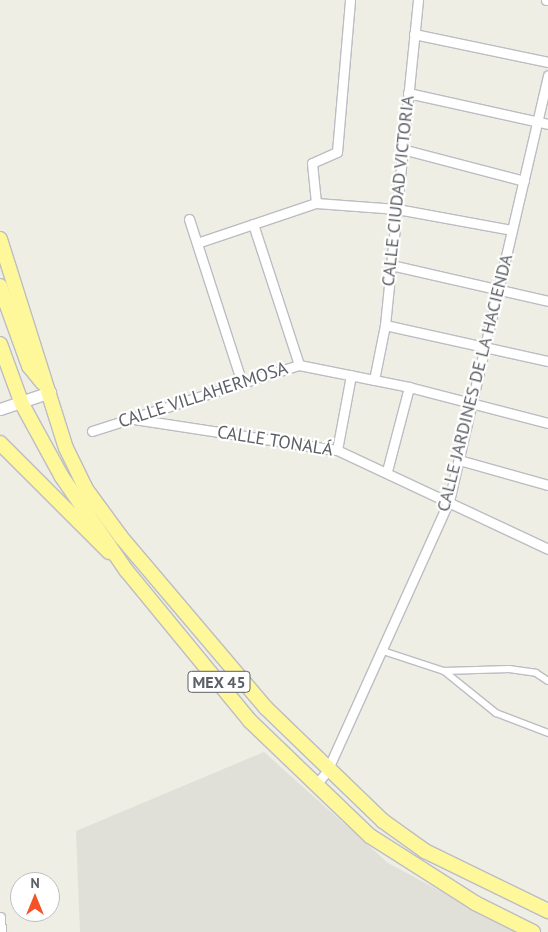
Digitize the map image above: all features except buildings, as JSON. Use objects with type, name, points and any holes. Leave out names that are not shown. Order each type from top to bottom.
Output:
[{"type":"highway","name":"MEX 45","points":[[0,240],[50,392],[66,448],[104,515],[260,701],[327,771],[383,821],[425,851],[548,911]]},
{"type":"highway","points":[[0,286],[29,366],[50,392]]},
{"type":"highway","name":"MEX 45","points":[[0,344],[22,404],[62,477],[126,570],[250,721],[315,786],[370,836],[415,867],[533,932]]},
{"type":"highway","points":[[0,443],[126,570]]},
{"type":"street","points":[[316,203],[312,163],[337,152],[350,0]]},
{"type":"street","name":"CALLE CIUDAD VICTORIA","points":[[374,380],[385,325],[418,0]]},
{"type":"street","points":[[414,34],[548,62]]},
{"type":"street","name":"CALLE JARDINES DE LA HACIENDA","points":[[315,786],[327,771],[450,501],[548,76]]},
{"type":"street","points":[[408,93],[548,124]]},
{"type":"street","points":[[402,148],[524,181]]},
{"type":"street","points":[[197,243],[316,203],[396,209],[511,230]]},
{"type":"street","points":[[189,219],[242,383]]},
{"type":"street","points":[[253,224],[299,365]]},
{"type":"street","points":[[391,265],[499,288],[548,301]]},
{"type":"street","points":[[385,325],[486,345],[548,361]]},
{"type":"street","name":"CALLE VILLAHERMOSA","points":[[92,431],[299,365],[409,387],[472,402],[548,424]]},
{"type":"street","points":[[337,450],[351,375]]},
{"type":"street","points":[[387,471],[409,387]]},
{"type":"street","points":[[0,409],[22,404],[50,392]]},
{"type":"street","name":"CALLE TONALÁ","points":[[131,418],[337,450],[387,471],[548,549]]},
{"type":"street","points":[[459,460],[548,485]]},
{"type":"street","points":[[383,651],[444,671],[509,669],[536,673],[548,681]]},
{"type":"street","points":[[444,671],[496,713],[548,733]]},
{"type":"street","points":[[0,917],[1,932]]},
{"type":"shaded area","points":[[264,752],[388,863],[517,932],[80,932],[76,831]]}]
